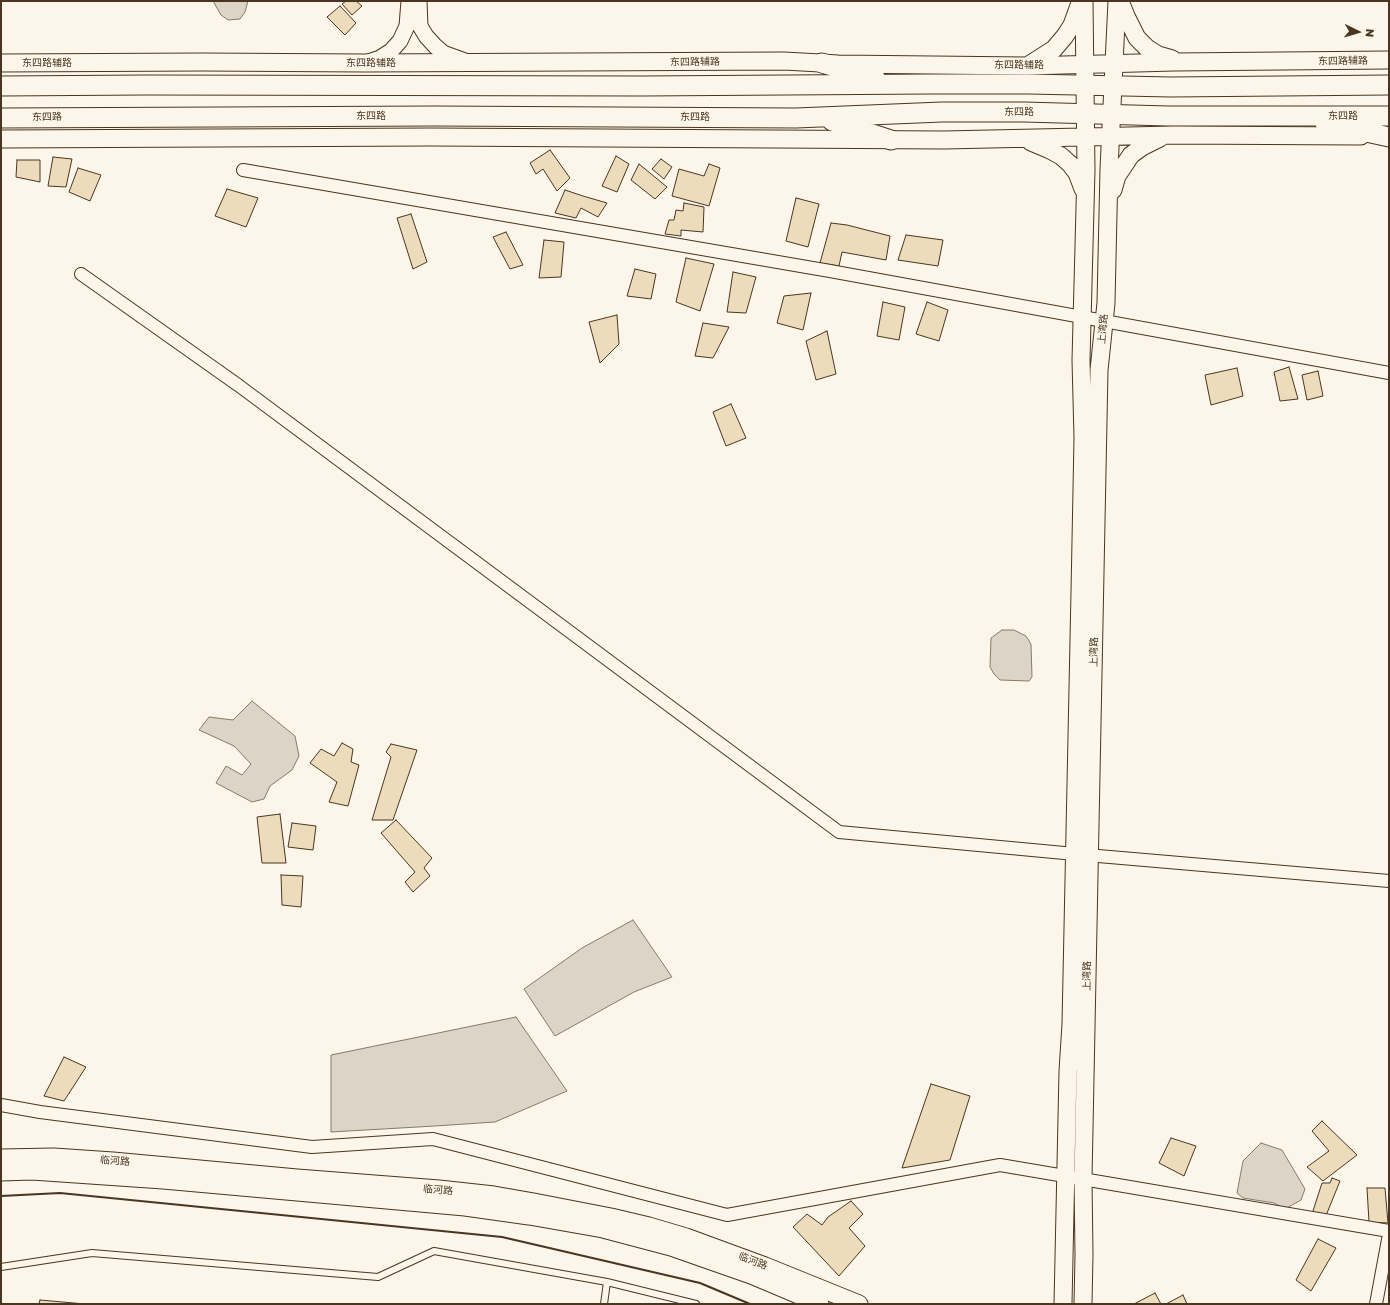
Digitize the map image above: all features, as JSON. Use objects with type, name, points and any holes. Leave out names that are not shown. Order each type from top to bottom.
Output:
[{"type":"main road","name":"上湾路","points":[[1082,1],[1085,114],[1085,198],[1081,360],[1083,1304]]},
{"type":"main road","points":[[975,84],[1003,76],[1027,66],[1042,58],[1054,49],[1072,25],[1082,1]]},
{"type":"main road","name":"上湾路","points":[[1063,1304],[1068,1071],[1082,855],[1099,370],[1104,321],[1117,1]]},
{"type":"main road","points":[[1120,1],[1131,28],[1137,38],[1147,48],[1158,54],[1190,62]]},
{"type":"main road","name":"东四路辅路","points":[[1,63],[784,61],[822,63],[1027,66],[1190,62],[1389,60]]},
{"type":"main road","points":[[822,63],[897,84]]},
{"type":"main road","points":[[1,86],[643,86],[897,84],[1179,87],[1389,86]]},
{"type":"main road","name":"东四路","points":[[1,118],[420,116],[817,117],[942,112],[1024,112],[1168,116],[1389,116]]},
{"type":"main road","points":[[1108,212],[1117,176],[1132,155],[1142,147],[1166,136],[1225,116]]},
{"type":"main road","points":[[1290,116],[1389,137]]},
{"type":"main road","points":[[817,117],[891,140]]},
{"type":"main road","points":[[1,139],[431,137],[891,140],[1166,136],[1389,137]]},
{"type":"main road","points":[[1013,139],[1039,145],[1061,156],[1077,173],[1085,198]]},
{"type":"main road","name":"临河路","points":[[1,1158],[54,1157],[113,1161],[494,1195],[611,1217],[649,1226],[765,1266],[859,1304]]},
{"type":"main road","name":"临河路","points":[[1,1172],[32,1171],[163,1180],[465,1207],[529,1216],[603,1229],[671,1247],[751,1275],[820,1304]]},
{"type":"street","points":[[365,63],[380,58],[391,51],[400,41],[407,26],[408,1]]},
{"type":"street","points":[[419,1],[420,26],[426,36],[443,52],[455,58],[470,62]]},
{"type":"street","points":[[243,170],[830,271],[1389,374]]},
{"type":"street","points":[[81,274],[238,385],[839,832],[1082,855],[1389,881]]},
{"type":"street","points":[[1,1105],[40,1112],[312,1147],[434,1139],[727,1215],[1000,1165],[1389,1233],[1376,1304]]},
{"type":"lane","points":[[1,1267],[92,1253],[378,1277],[434,1251],[607,1282],[696,1304]]},
{"type":"lane","points":[[604,1304],[607,1282]]},
{"type":"shaded area","points":[[213,1],[248,1],[245,12],[240,19],[228,20],[221,15]]},
{"type":"shaded area","points":[[1002,630],[1014,630],[1026,636],[1031,644],[1032,677],[1029,681],[1000,680],[990,667],[991,638]]},
{"type":"shaded area","points":[[252,701],[295,736],[299,756],[292,770],[270,786],[264,799],[252,802],[216,783],[226,766],[242,775],[251,764],[234,746],[199,730],[209,717],[233,720]]},
{"type":"shaded area","points":[[633,920],[672,977],[634,992],[555,1036],[524,989],[582,948]]},
{"type":"shaded area","points":[[516,1017],[567,1091],[495,1122],[331,1132],[331,1055]]},
{"type":"shaded area","points":[[1261,1143],[1282,1150],[1305,1189],[1301,1200],[1285,1209],[1274,1203],[1243,1198],[1237,1193],[1243,1161]]},
{"type":"building","points":[[346,1],[356,1],[362,6],[352,15],[342,4]]},
{"type":"building","points":[[340,6],[356,23],[345,35],[327,17]]},
{"type":"building","points":[[550,150],[570,178],[557,191],[543,169],[536,174],[530,163]]},
{"type":"building","points":[[616,156],[629,164],[617,192],[602,186]]},
{"type":"building","points":[[53,157],[72,159],[66,187],[48,186]]},
{"type":"building","points":[[661,159],[672,167],[664,179],[652,169]]},
{"type":"building","points":[[17,160],[40,160],[40,182],[16,177]]},
{"type":"building","points":[[639,164],[667,187],[655,199],[631,180]]},
{"type":"building","points":[[709,164],[720,168],[709,206],[672,196],[679,169],[704,176]]},
{"type":"building","points":[[78,168],[101,175],[90,201],[69,192]]},
{"type":"building","points":[[227,189],[258,198],[246,227],[215,216]]},
{"type":"building","points":[[565,190],[607,203],[598,217],[581,208],[576,218],[555,213]]},
{"type":"building","points":[[796,198],[819,204],[808,247],[786,241]]},
{"type":"building","points":[[684,203],[704,207],[703,232],[681,230],[681,236],[665,234],[669,220],[674,220],[676,210],[683,211]]},
{"type":"building","points":[[411,214],[427,262],[413,269],[397,218]]},
{"type":"building","points":[[831,223],[847,225],[890,236],[886,260],[842,252],[839,266],[820,263]]},
{"type":"building","points":[[506,232],[523,265],[510,269],[493,237]]},
{"type":"building","points":[[906,235],[943,240],[938,266],[898,260]]},
{"type":"building","points":[[544,240],[564,242],[561,277],[539,278]]},
{"type":"building","points":[[686,258],[714,264],[700,311],[676,302]]},
{"type":"building","points":[[635,269],[656,274],[651,299],[627,296]]},
{"type":"building","points":[[733,272],[756,277],[746,313],[727,312]]},
{"type":"building","points":[[811,293],[803,330],[777,323],[784,296]]},
{"type":"building","points":[[883,302],[905,307],[899,340],[877,336]]},
{"type":"building","points":[[927,302],[948,310],[939,341],[916,334]]},
{"type":"building","points":[[617,315],[619,344],[600,363],[589,322]]},
{"type":"building","points":[[703,323],[729,327],[713,358],[695,356]]},
{"type":"building","points":[[827,331],[836,374],[816,380],[806,341]]},
{"type":"building","points":[[1289,367],[1298,399],[1280,401],[1274,372]]},
{"type":"building","points":[[1237,368],[1243,396],[1211,405],[1205,375]]},
{"type":"building","points":[[1318,371],[1323,396],[1307,400],[1302,375]]},
{"type":"building","points":[[731,404],[746,438],[726,446],[713,412]]},
{"type":"building","points":[[342,743],[353,749],[351,762],[359,765],[348,806],[329,802],[337,782],[310,763],[321,749],[334,756]]},
{"type":"building","points":[[391,744],[417,750],[393,820],[372,820],[391,757],[386,752]]},
{"type":"building","points":[[280,814],[286,863],[262,863],[257,817]]},
{"type":"building","points":[[396,820],[432,858],[424,868],[430,876],[413,892],[405,882],[415,872],[381,833]]},
{"type":"building","points":[[292,823],[316,826],[313,850],[288,847]]},
{"type":"building","points":[[281,875],[303,876],[301,907],[282,905]]},
{"type":"building","points":[[64,1057],[86,1067],[64,1101],[44,1096]]},
{"type":"building","points":[[931,1084],[970,1096],[950,1160],[902,1168]]},
{"type":"building","points":[[1322,1121],[1357,1155],[1323,1181],[1307,1167],[1329,1151],[1312,1131]]},
{"type":"building","points":[[1171,1138],[1196,1146],[1184,1176],[1159,1163]]},
{"type":"building","points":[[1332,1178],[1340,1181],[1325,1218],[1312,1214],[1322,1183],[1330,1183]]},
{"type":"building","points":[[1367,1188],[1385,1188],[1388,1223],[1369,1222]]},
{"type":"building","points":[[851,1201],[863,1214],[849,1228],[865,1246],[839,1276],[793,1227],[807,1214],[822,1225],[828,1217]]},
{"type":"building","points":[[1318,1239],[1336,1248],[1311,1291],[1296,1280]]},
{"type":"building","points":[[1155,1293],[1161,1304],[1134,1304]]},
{"type":"building","points":[[1183,1295],[1187,1304],[1166,1304]]},
{"type":"building","points":[[40,1300],[85,1304],[39,1304]]},
{"type":"wall","points":[[1,1196],[60,1193],[502,1237],[700,1283],[750,1304]]}]
